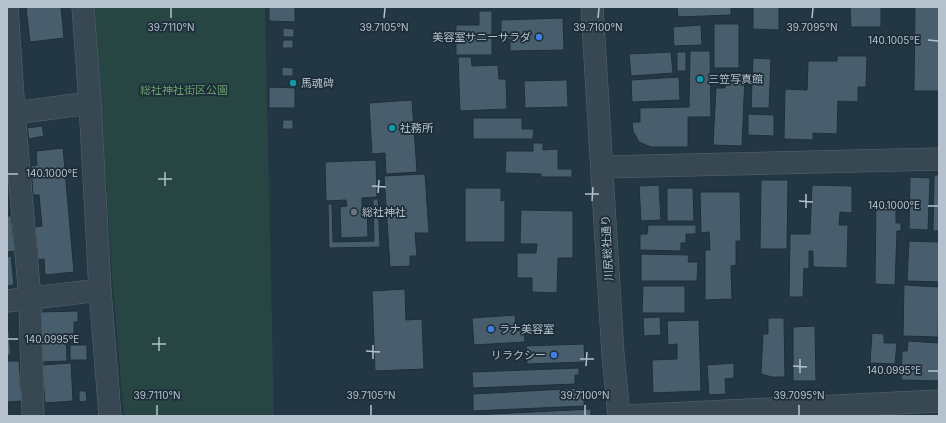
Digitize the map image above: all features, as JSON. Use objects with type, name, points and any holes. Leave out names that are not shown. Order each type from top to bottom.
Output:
[{"type":"street","points":[[7,7],[10,114],[15,208],[30,299],[33,416]]},
{"type":"street","points":[[83,7],[90,103],[100,290],[110,416]]},
{"type":"street","name":"川尻総社通り","points":[[592,7],[603,167],[613,355],[619,416]]},
{"type":"street","points":[[10,114],[90,103]]},
{"type":"street","points":[[603,167],[939,159]]},
{"type":"street","points":[[7,301],[100,290]]},
{"type":"street","points":[[626,416],[939,401]]},
{"type":"green space","name":"総社神社街区公園","points":[[95,7],[265,7],[274,416],[124,416],[113,289]]},
{"type":"building","points":[[61,7],[64,38],[30,42],[26,8]]},
{"type":"building","points":[[269,7],[295,7],[295,22],[269,21]]},
{"type":"building","points":[[677,7],[731,7],[731,15],[678,17]]},
{"type":"building","points":[[753,7],[779,7],[779,30],[753,29]]},
{"type":"building","points":[[850,7],[881,7],[881,27],[851,27]]},
{"type":"building","points":[[915,7],[939,7],[939,91],[914,91]]},
{"type":"building","points":[[479,11],[492,11],[492,55],[456,55],[456,25],[479,25]]},
{"type":"building","points":[[563,18],[564,50],[510,51],[510,39],[501,40],[501,20]]},
{"type":"building","points":[[714,24],[739,24],[739,68],[714,68]]},
{"type":"building","points":[[701,25],[702,45],[674,46],[673,27]]},
{"type":"building","points":[[283,28],[294,29],[294,37],[283,37]]},
{"type":"building","points":[[283,40],[293,40],[293,48],[282,48]]},
{"type":"building","name":"三笠写真館","points":[[690,51],[710,51],[711,117],[688,117],[688,147],[651,147],[639,142],[633,131],[632,122],[640,122],[640,108],[689,107]]},
{"type":"building","points":[[671,52],[673,73],[631,76],[629,54]]},
{"type":"building","points":[[677,52],[686,52],[686,71],[677,71]]},
{"type":"building","points":[[837,56],[867,56],[866,87],[858,87],[858,102],[838,101],[837,134],[813,133],[813,140],[784,139],[785,89],[807,90],[808,61],[837,61]]},
{"type":"building","points":[[458,57],[471,57],[472,66],[498,65],[499,79],[506,79],[507,109],[460,111]]},
{"type":"building","points":[[753,58],[771,59],[769,108],[751,108]]},
{"type":"building","points":[[282,67],[293,68],[293,76],[282,76]]},
{"type":"building","points":[[726,74],[745,75],[742,146],[713,145],[716,88],[725,88]]},
{"type":"building","points":[[679,77],[680,100],[632,102],[631,80]]},
{"type":"building","points":[[567,80],[568,107],[525,108],[524,81]]},
{"type":"building","points":[[269,87],[295,88],[295,108],[269,108]]},
{"type":"building","name":"社務所","points":[[412,100],[417,172],[386,174],[385,153],[372,154],[369,103]]},
{"type":"building","points":[[748,114],[774,115],[774,136],[748,135]]},
{"type":"building","points":[[473,118],[522,118],[522,129],[534,129],[533,139],[473,139]]},
{"type":"building","points":[[283,120],[293,120],[293,129],[282,129]]},
{"type":"building","points":[[42,126],[44,136],[29,139],[27,128]]},
{"type":"building","points":[[533,143],[543,143],[543,150],[558,149],[558,169],[572,169],[572,177],[541,177],[541,174],[505,173],[506,151],[533,151]]},
{"type":"building","points":[[63,148],[74,272],[45,275],[44,259],[38,260],[35,227],[42,226],[39,195],[33,195],[31,166],[37,165],[36,151]]},
{"type":"building","points":[[376,160],[377,197],[362,198],[362,207],[367,207],[368,237],[341,238],[340,207],[347,206],[346,200],[326,201],[325,162]]},
{"type":"building","points":[[425,174],[429,233],[415,233],[417,256],[410,256],[410,266],[390,267],[384,176]]},
{"type":"building","points":[[934,175],[939,175],[939,231],[933,231]]},
{"type":"building","points":[[910,177],[930,178],[928,230],[909,229]]},
{"type":"building","points":[[761,180],[788,180],[787,249],[760,249]]},
{"type":"building","points":[[659,185],[661,220],[641,221],[639,186]]},
{"type":"building","points":[[812,185],[852,186],[852,213],[840,212],[839,225],[848,225],[847,268],[813,267],[813,251],[809,251],[809,269],[804,268],[803,297],[789,297],[790,234],[810,234]]},
{"type":"building","points":[[465,188],[501,188],[501,201],[505,200],[505,242],[465,242]]},
{"type":"building","points":[[667,188],[693,188],[694,221],[667,221]]},
{"type":"building","points":[[700,192],[740,192],[741,241],[736,241],[736,265],[731,266],[732,299],[705,300],[705,250],[710,250],[709,232],[701,233]]},
{"type":"building","points":[[373,199],[378,199],[380,247],[329,248],[328,204],[332,204],[333,242],[374,241]]},
{"type":"building","points":[[876,201],[896,201],[896,223],[901,223],[901,231],[897,231],[895,285],[875,284]]},
{"type":"building","points":[[521,210],[573,211],[573,258],[558,258],[557,293],[532,292],[532,278],[517,278],[517,253],[536,253],[537,244],[520,244]]},
{"type":"building","points":[[7,216],[11,216],[15,251],[7,252]]},
{"type":"building","points":[[648,225],[696,225],[696,234],[686,234],[686,243],[681,243],[681,251],[640,250],[640,234],[647,234]]},
{"type":"building","points":[[909,241],[939,242],[939,282],[907,281]]},
{"type":"building","points":[[641,254],[689,255],[688,262],[698,262],[697,281],[641,281]]},
{"type":"building","points":[[11,256],[14,285],[7,286],[7,257]]},
{"type":"building","points":[[904,285],[939,287],[938,337],[903,336]]},
{"type":"building","points":[[643,286],[685,286],[685,313],[642,313]]},
{"type":"building","points":[[405,289],[406,320],[422,319],[424,369],[375,371],[372,291]]},
{"type":"building","points":[[78,311],[78,322],[74,322],[74,334],[66,335],[67,361],[41,362],[40,312]]},
{"type":"building","points":[[7,313],[11,355],[7,355]]},
{"type":"building","points":[[515,315],[516,331],[524,330],[525,342],[474,345],[472,318]]},
{"type":"building","points":[[660,317],[661,335],[644,336],[643,318]]},
{"type":"building","points":[[768,318],[784,318],[785,377],[772,377],[761,374],[763,334],[768,334]]},
{"type":"building","points":[[699,320],[701,391],[653,393],[652,360],[677,359],[677,344],[668,345],[667,321]]},
{"type":"building","points":[[815,326],[816,381],[793,381],[793,327]]},
{"type":"building","points":[[872,333],[884,334],[884,343],[897,343],[895,364],[870,363]]},
{"type":"building","points":[[908,341],[939,343],[939,381],[901,380],[902,351],[907,351]]},
{"type":"building","points":[[584,344],[585,362],[527,364],[526,346]]},
{"type":"building","points":[[70,345],[87,345],[87,360],[70,360]]},
{"type":"building","points":[[7,361],[19,361],[22,401],[7,402]]},
{"type":"building","points":[[71,363],[73,401],[45,403],[42,365]]},
{"type":"building","points":[[734,363],[734,378],[725,379],[726,394],[709,395],[707,365]]},
{"type":"building","points":[[579,368],[579,375],[575,375],[575,384],[473,388],[472,372]]},
{"type":"building","points":[[584,388],[584,406],[473,411],[473,394]]},
{"type":"building","points":[[79,391],[86,391],[87,401],[79,402]]},
{"type":"building","points":[[591,409],[591,416],[474,416],[474,415]]},
{"type":"place","name":"美容室サニーサラダ","points":[[539,37]]},
{"type":"place","name":"三笠写真館","points":[[700,79]]},
{"type":"place","name":"馬魂碑","points":[[293,83]]},
{"type":"place","name":"社務所","points":[[392,128]]},
{"type":"place","name":"総社神社","points":[[354,212]]},
{"type":"place","name":"ラナ美容室","points":[[491,329]]},
{"type":"place","name":"リラクシー","points":[[554,355]]}]
